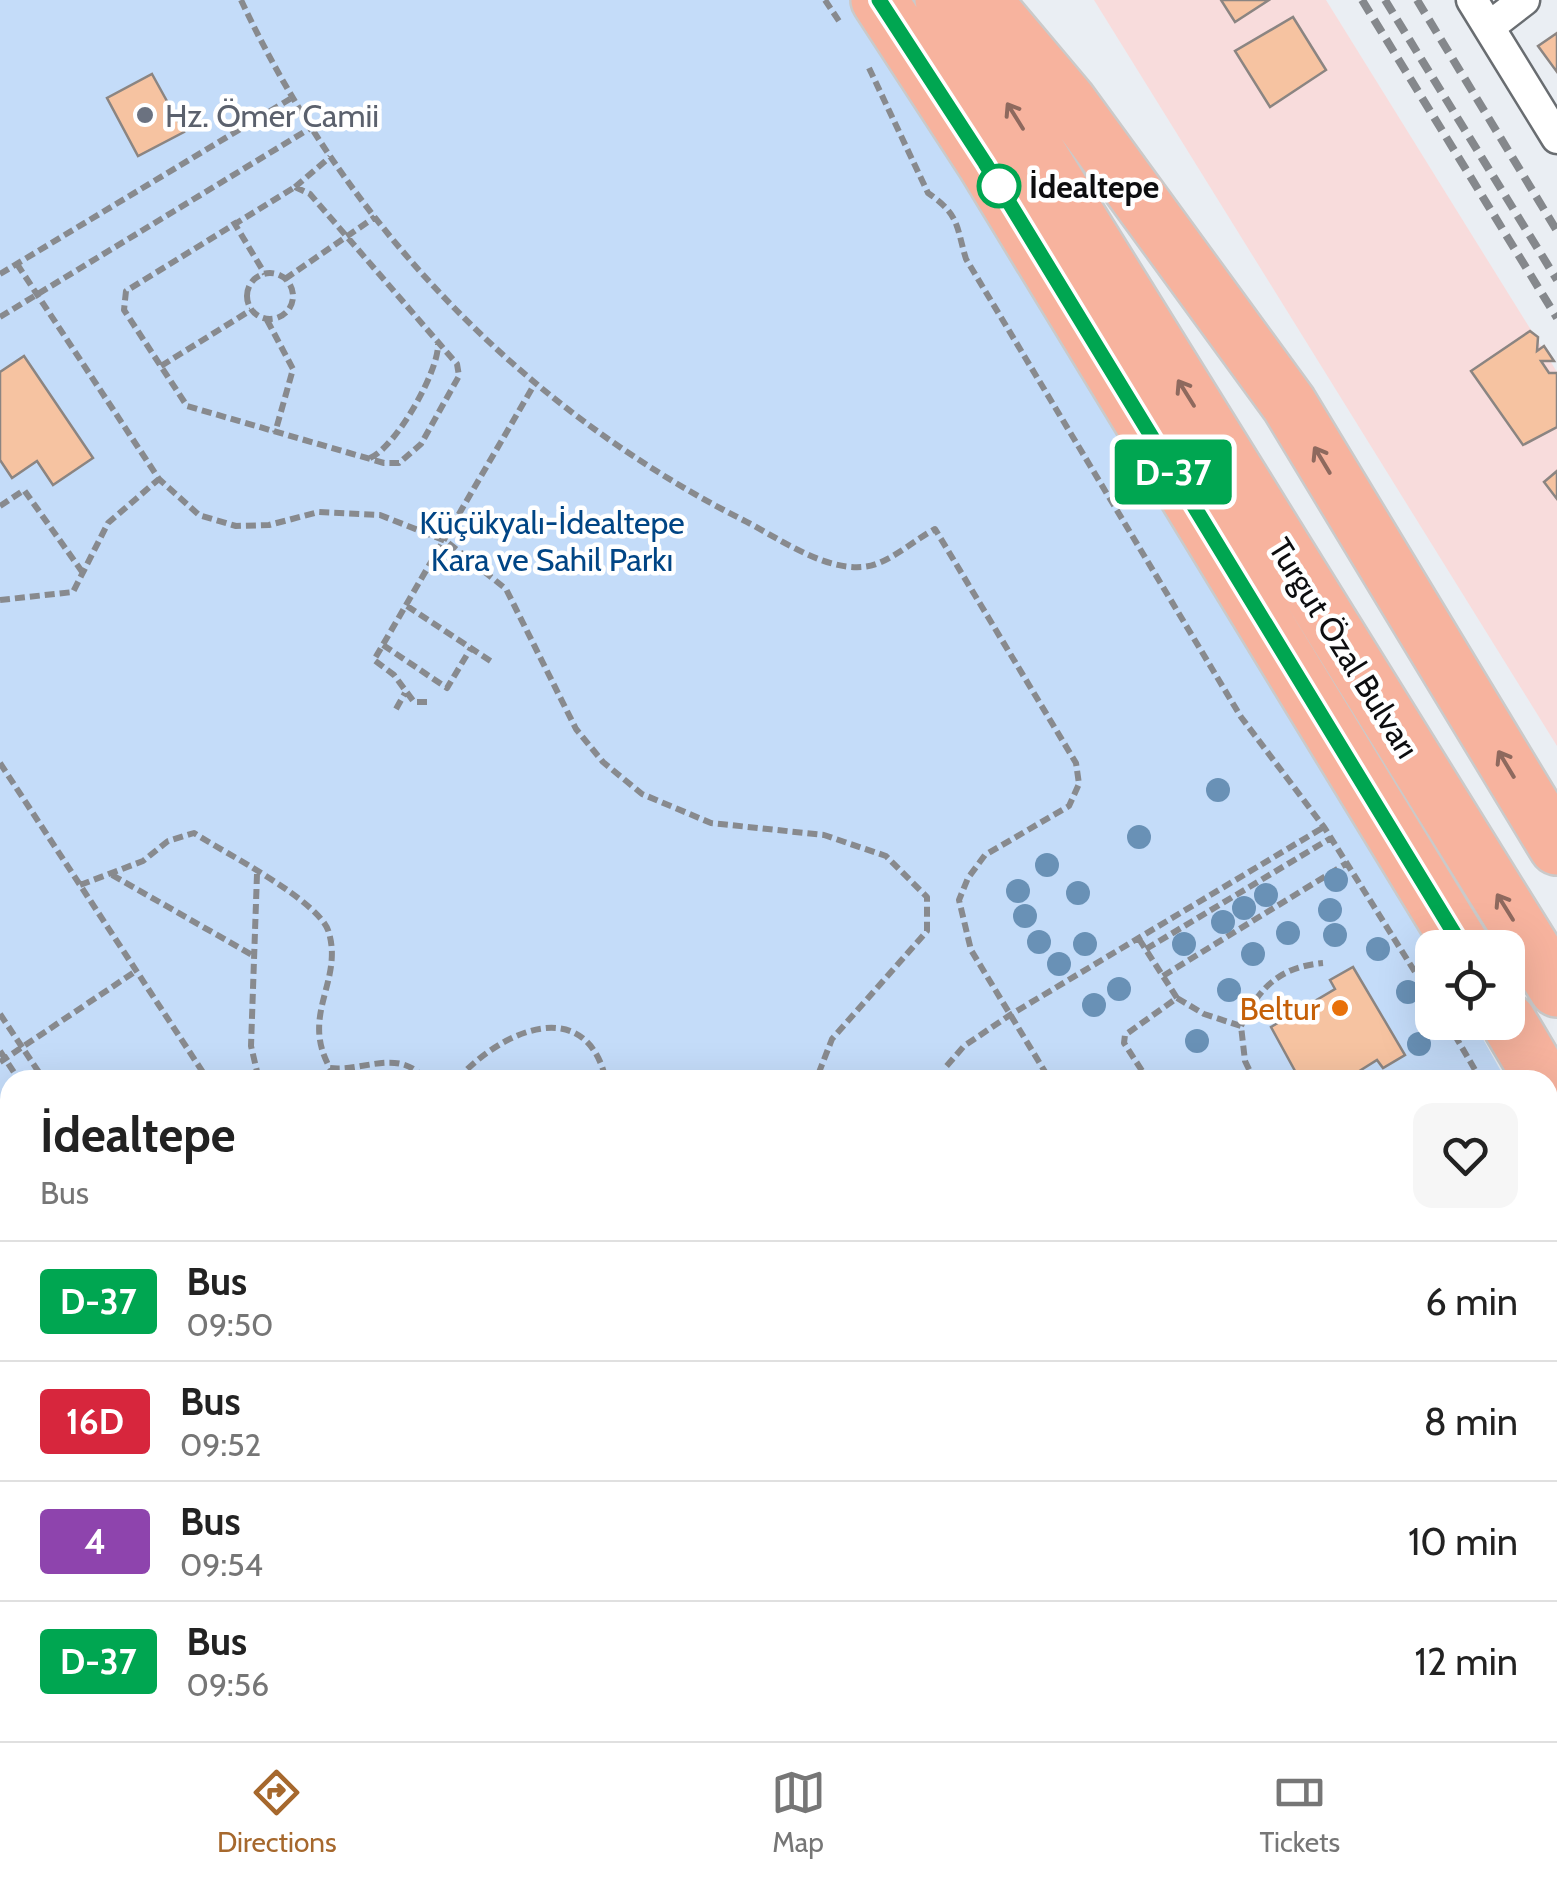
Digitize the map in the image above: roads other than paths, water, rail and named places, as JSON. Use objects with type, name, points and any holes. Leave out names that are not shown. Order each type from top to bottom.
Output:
[{"type":"highway","name":"Turgut Özal Bulvarı","points":[[942,0],[1557,989]]},
{"type":"highway","points":[[983,0],[1068,101],[1289,404],[1557,847]]},
{"type":"highway","name":"Turgut Özal Bulvarı","points":[[862,15],[985,163],[1452,930]]},
{"type":"street","points":[[1472,0],[1557,138]]},
{"type":"street","points":[[1489,28],[1524,0]]},
{"type":"railway","points":[[1362,0],[1557,318]]},
{"type":"railway","points":[[1385,0],[1557,280]]},
{"type":"railway","points":[[1417,0],[1557,231]]},
{"type":"place","name":"Hz. Ömer Camii","points":[[145,115]]},
{"type":"place","name":"İdealtepe","points":[[999,186]]},
{"type":"place","name":"Beltur","points":[[1340,1008]]},
{"type":"park label","name":"Küçükyalı-İdealtepe Kara ve Sahil Parkı","points":[[552,540]]}]
